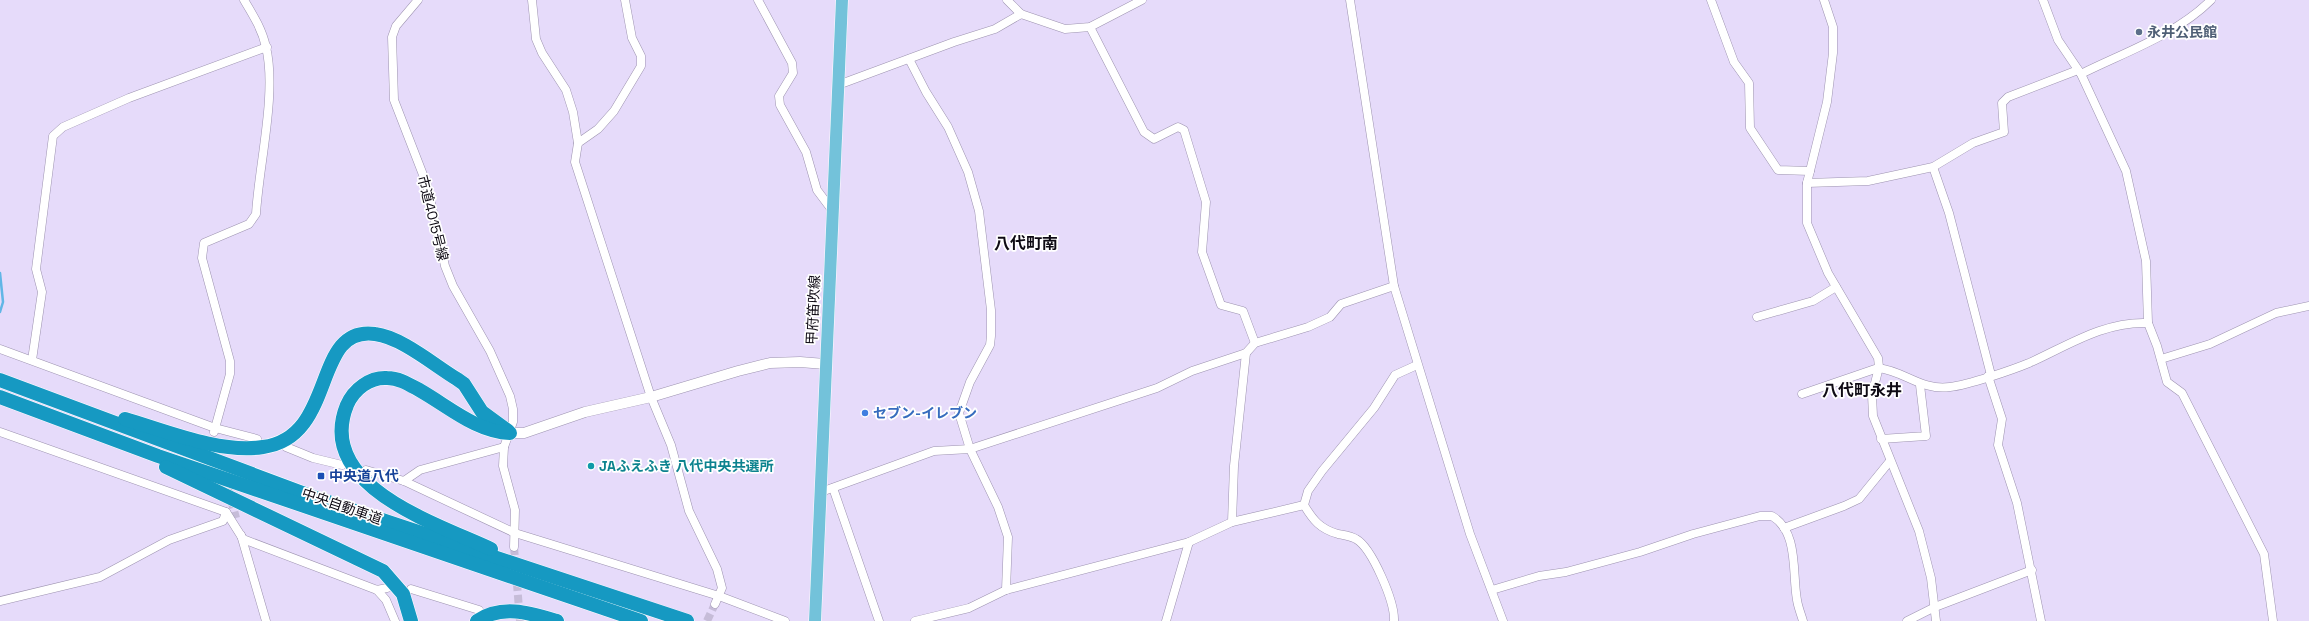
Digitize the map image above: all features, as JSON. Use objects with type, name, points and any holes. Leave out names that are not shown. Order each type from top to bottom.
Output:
[{"type":"highway","points":[[43,398],[209,443],[233,448],[264,447],[280,443],[292,436],[306,422],[317,402],[334,353],[352,338],[374,334],[398,342],[457,378],[464,384],[482,412],[510,433]]},
{"type":"highway","points":[[510,433],[485,429],[408,384],[387,378],[376,379],[359,388],[347,404],[343,425],[345,448],[356,471],[374,490],[402,507],[491,548],[688,621]]},
{"type":"highway","name":"中央自動車道","points":[[0,380],[43,398],[316,498],[688,621]]},
{"type":"highway","points":[[0,397],[156,462],[371,563],[384,571],[395,582],[406,600],[411,621]]},
{"type":"highway","name":"中央自動車道","points":[[0,397],[158,456],[641,621]]},
{"type":"highway","points":[[478,616],[513,610],[557,621]]},
{"type":"main road","name":"甲府笛吹線","points":[[815,621],[842,0]]},
{"type":"street","points":[[214,430],[230,374],[230,361],[202,258],[204,243],[250,224],[256,214],[270,90],[267,47],[258,24],[244,0]]},
{"type":"street","name":"市道4015号線","points":[[418,0],[396,26],[392,37],[394,100],[427,185],[445,266],[453,286],[490,351],[510,396],[513,409],[510,433],[504,447]]},
{"type":"street","points":[[532,0],[536,39],[542,53],[566,90],[573,112],[578,143],[575,162],[651,397],[671,445],[689,511],[717,570],[722,588],[715,604]]},
{"type":"street","points":[[578,143],[602,124],[614,111],[641,66],[642,56],[632,38],[625,0]]},
{"type":"street","points":[[758,0],[792,63],[793,73],[779,96],[780,105],[806,152],[817,190],[832,210]]},
{"type":"street","points":[[1007,0],[1021,14],[1065,28],[1090,27],[1142,0]]},
{"type":"street","points":[[1350,0],[1394,286],[1470,534],[1503,621]]},
{"type":"street","points":[[1711,0],[1734,62],[1749,83],[1750,128],[1757,142],[1778,170],[1810,171]]},
{"type":"street","points":[[1824,0],[1833,26],[1833,53],[1827,102],[1807,183],[1807,223],[1811,235],[1836,287],[1878,358],[1878,368],[1872,395],[1873,416],[1919,531],[1931,578],[1936,621]]},
{"type":"street","points":[[2043,0],[2058,40],[2079,72],[2126,172],[2146,261],[2148,323],[2161,359],[2167,382],[2182,393],[2264,554],[2273,621]]},
{"type":"street","points":[[1807,183],[1868,181],[1933,168],[1973,143],[2004,132],[2002,103],[2008,97],[2079,72],[2159,37],[2199,12],[2211,0]]},
{"type":"street","points":[[838,85],[995,29],[1021,14]]},
{"type":"street","points":[[1090,27],[1144,132],[1154,139],[1178,127],[1184,130],[1206,202],[1202,252],[1215,294],[1221,305],[1242,311],[1255,343]]},
{"type":"street","points":[[32,360],[42,292],[36,269],[53,136],[63,126],[129,98],[267,47]]},
{"type":"street","points":[[909,59],[926,92],[948,127],[968,172],[979,211],[991,310],[991,336],[990,345],[970,382],[959,413],[970,449],[998,507],[1008,538],[1006,590]]},
{"type":"street","points":[[1933,168],[1949,213],[2002,419],[1998,445],[2017,503],[2032,570],[2041,621]]},
{"type":"street","points":[[821,492],[934,452],[970,449],[1157,388],[1192,371],[1246,353],[1255,343],[1308,327],[1330,317],[1341,304],[1394,286]]},
{"type":"street","points":[[1757,317],[1812,301],[1836,287]]},
{"type":"street","points":[[2161,359],[2210,344],[2276,313],[2309,306]]},
{"type":"street","points":[[1802,394],[1878,368],[1891,369],[1920,385],[1950,387],[2027,364],[2084,335],[2133,322],[2148,323]]},
{"type":"street","points":[[0,349],[214,430],[257,438]]},
{"type":"street","points":[[1232,522],[1234,466],[1246,353]]},
{"type":"street","points":[[510,433],[524,433],[585,412],[651,397],[770,363],[800,362],[825,364]]},
{"type":"street","points":[[1394,621],[1391,601],[1368,550],[1355,538],[1328,531],[1321,527],[1314,522],[1304,505],[1308,492],[1319,476],[1362,420],[1374,408],[1395,375],[1417,365]]},
{"type":"street","points":[[1881,439],[1926,436],[1920,385]]},
{"type":"street","points":[[0,432],[226,512],[243,539],[377,590],[386,600],[395,621]]},
{"type":"street","points":[[286,447],[313,458],[342,465]]},
{"type":"street","points":[[404,481],[420,470],[504,447],[503,466],[515,510],[514,547]]},
{"type":"street","points":[[1784,528],[1844,506],[1859,498],[1890,461]]},
{"type":"street","points":[[366,470],[404,481],[515,533],[719,596],[785,621]]},
{"type":"street","points":[[833,488],[879,621]]},
{"type":"street","points":[[915,621],[969,608],[1006,590],[1189,542],[1232,522],[1304,505]]},
{"type":"street","points":[[0,601],[100,577],[169,540],[223,520],[226,512]]},
{"type":"street","points":[[1492,590],[1539,576],[1566,572],[1606,562],[1693,534],[1760,516],[1772,516],[1784,528],[1793,555],[1797,601],[1803,621]]},
{"type":"street","points":[[236,518],[266,621]]},
{"type":"street","points":[[1166,621],[1189,542]]},
{"type":"street","points":[[1908,621],[1935,607],[2032,570]]},
{"type":"street","points":[[377,590],[387,588]]},
{"type":"street","points":[[411,589],[478,616]]},
{"type":"waterway","points":[[0,273],[3,302],[0,312]]},
{"type":"tunnel","points":[[225,477],[236,518]]},
{"type":"tunnel","points":[[514,547],[520,621]]},
{"type":"tunnel","points":[[707,621],[715,604]]},
{"type":"place","name":"永井公民館","points":[[2139,32]]},
{"type":"place","name":"セブン-イレブン","points":[[865,413]]},
{"type":"place","name":"JAふえふき 八代中央共選所","points":[[591,466]]},
{"type":"place","name":"中央道八代","points":[[321,476]]},
{"type":"district","name":"八代町南","points":[[1026,243]]},
{"type":"district","name":"八代町永井","points":[[1862,390]]}]
